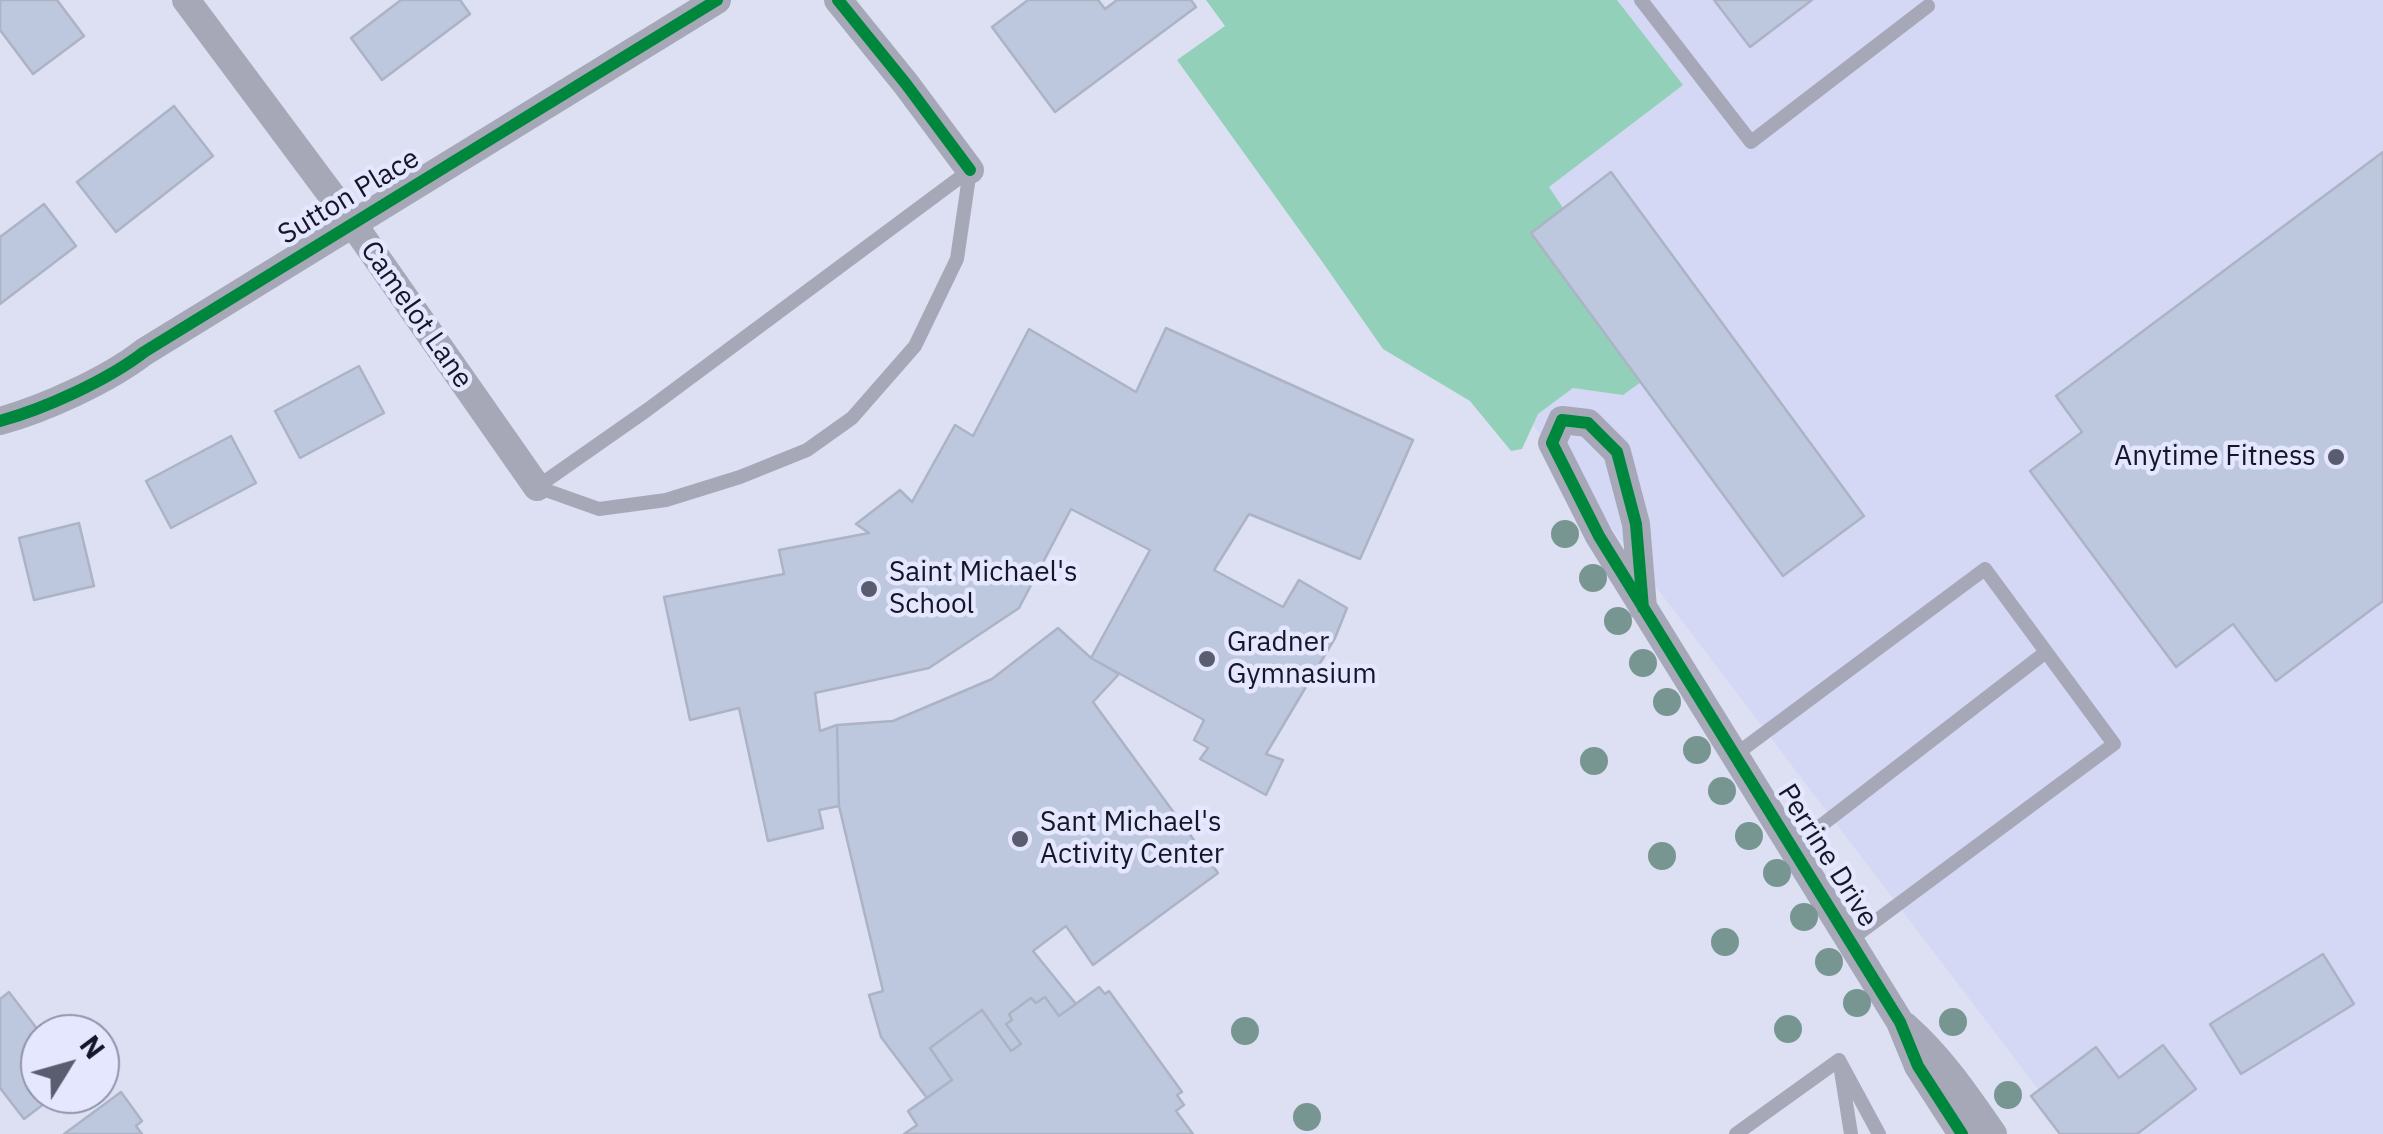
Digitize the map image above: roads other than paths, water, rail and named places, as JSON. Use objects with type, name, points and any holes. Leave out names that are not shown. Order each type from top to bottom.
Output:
[{"type":"street","name":"Camelot Lane","points":[[186,0],[352,224],[537,487]]},
{"type":"street","name":"Sutton Place","points":[[0,421],[58,400],[131,362],[717,0]]},
{"type":"street","points":[[838,0],[970,170]]},
{"type":"street","name":"Perrine Drive","points":[[1643,608],[1636,524],[1617,452],[1588,423],[1562,420],[1552,443],[1599,536],[1643,608],[1792,848],[1850,940],[1900,1022],[1918,1066],[1962,1134]]},
{"type":"street","name":"Perrine Drive","points":[[1900,1022],[1931,1049],[1992,1134]]},
{"type":"lane","points":[[1641,0],[1751,142],[1928,6]]},
{"type":"lane","points":[[537,487],[599,508],[666,500],[740,478],[808,450],[852,418],[914,346],[958,259],[970,170]]},
{"type":"lane","points":[[537,487],[970,170]]},
{"type":"lane","points":[[1735,755],[1984,568],[2114,744],[1850,940]]},
{"type":"lane","points":[[1792,848],[2046,652]]},
{"type":"lane","points":[[1736,1134],[1839,1060]]},
{"type":"lane","points":[[1839,1060],[1851,1134]]},
{"type":"lane","points":[[1839,1060],[1879,1134]]},
{"type":"place","name":"Anytime Fitness","points":[[2336,457]]},
{"type":"place","name":"Saint Michael's School","points":[[869,589]]},
{"type":"place","name":"Gradner Gymnasium","points":[[1207,659]]},
{"type":"place","name":"Sant Michael's Activity Center","points":[[1020,839]]}]
